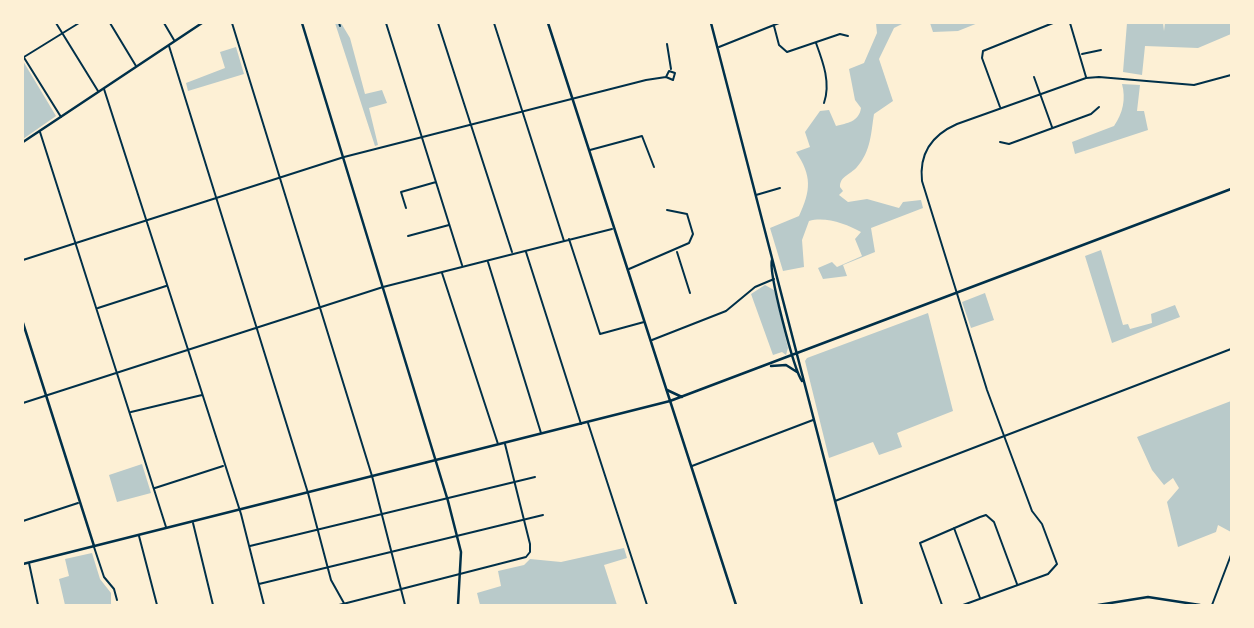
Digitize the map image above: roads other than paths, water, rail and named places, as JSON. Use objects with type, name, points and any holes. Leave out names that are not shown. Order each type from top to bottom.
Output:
[{"type":"main road","points":[[23,142],[202,23]]},
{"type":"main road","points":[[302,23],[437,461],[457,535],[461,552],[458,605]]},
{"type":"main road","points":[[548,23],[736,605]]},
{"type":"main road","points":[[711,23],[862,605]]},
{"type":"main road","points":[[23,564],[670,401],[1231,189]]},
{"type":"main road","points":[[772,260],[773,279],[793,356],[803,382]]},
{"type":"main road","points":[[23,323],[94,546]]},
{"type":"main road","points":[[768,366],[786,365],[798,373]]},
{"type":"main road","points":[[667,390],[682,397]]},
{"type":"main road","points":[[1098,605],[1147,597],[1200,605]]},
{"type":"street","points":[[56,23],[98,92]]},
{"type":"street","points":[[61,117],[23,57],[79,23]]},
{"type":"street","points":[[110,23],[136,66]]},
{"type":"street","points":[[164,23],[175,41]]},
{"type":"street","points":[[232,23],[372,477],[405,605]]},
{"type":"street","points":[[386,23],[463,266]]},
{"type":"street","points":[[438,23],[512,253]]},
{"type":"street","points":[[494,23],[564,241]]},
{"type":"street","points":[[718,48],[779,23]]},
{"type":"street","points":[[1000,108],[982,58],[983,51],[1041,24],[1053,23]]},
{"type":"street","points":[[1070,23],[1086,79]]},
{"type":"street","points":[[774,26],[779,45],[788,52],[840,34],[848,36]]},
{"type":"street","points":[[815,42],[826,79],[827,94],[824,103]]},
{"type":"street","points":[[23,260],[344,157],[522,110],[666,77],[670,80],[675,78],[671,71],[667,44]]},
{"type":"street","points":[[168,45],[308,493],[328,568],[344,605]]},
{"type":"street","points":[[1081,54],[1101,50]]},
{"type":"street","points":[[666,77],[667,72],[671,71]]},
{"type":"street","points":[[963,605],[1048,574],[1057,564],[1042,524],[1031,511],[956,295],[922,181],[922,160],[930,144],[941,132],[1000,108],[1086,79],[1099,77],[1194,85],[1231,75]]},
{"type":"street","points":[[1034,77],[1053,128]]},
{"type":"street","points":[[104,88],[239,510],[264,605]]},
{"type":"street","points":[[1000,142],[1009,144],[1091,114],[1099,107]]},
{"type":"street","points":[[40,131],[166,528]]},
{"type":"street","points":[[589,150],[642,136],[654,167]]},
{"type":"street","points":[[406,208],[401,192],[438,182]]},
{"type":"street","points":[[755,195],[780,188]]},
{"type":"street","points":[[628,269],[677,251],[689,243],[693,234],[687,214],[676,209],[667,210]]},
{"type":"street","points":[[408,236],[450,225]]},
{"type":"street","points":[[23,403],[383,287],[615,229]]},
{"type":"street","points":[[569,239],[600,334],[645,321]]},
{"type":"street","points":[[526,250],[581,425]]},
{"type":"street","points":[[677,251],[690,293]]},
{"type":"street","points":[[488,260],[541,435]]},
{"type":"street","points":[[442,271],[499,445]]},
{"type":"street","points":[[650,340],[726,311],[755,287],[779,277]]},
{"type":"street","points":[[96,308],[167,285]]},
{"type":"street","points":[[834,501],[1231,349]]},
{"type":"street","points":[[130,413],[202,395]]},
{"type":"street","points":[[691,466],[813,419]]},
{"type":"street","points":[[588,423],[647,605]]},
{"type":"street","points":[[339,605],[526,557],[530,552],[530,544],[505,443]]},
{"type":"street","points":[[154,489],[225,465]]},
{"type":"street","points":[[249,547],[535,477]]},
{"type":"street","points":[[23,521],[80,503]]},
{"type":"street","points":[[259,584],[543,515]]},
{"type":"street","points":[[942,605],[920,543],[980,517],[990,518],[1018,585]]},
{"type":"street","points":[[192,522],[213,605]]},
{"type":"street","points":[[954,528],[981,599]]},
{"type":"street","points":[[139,535],[156,605]]},
{"type":"street","points":[[94,546],[101,570],[116,592],[117,600]]},
{"type":"street","points":[[1212,605],[1231,555]]},
{"type":"street","points":[[29,562],[38,605]]}]
